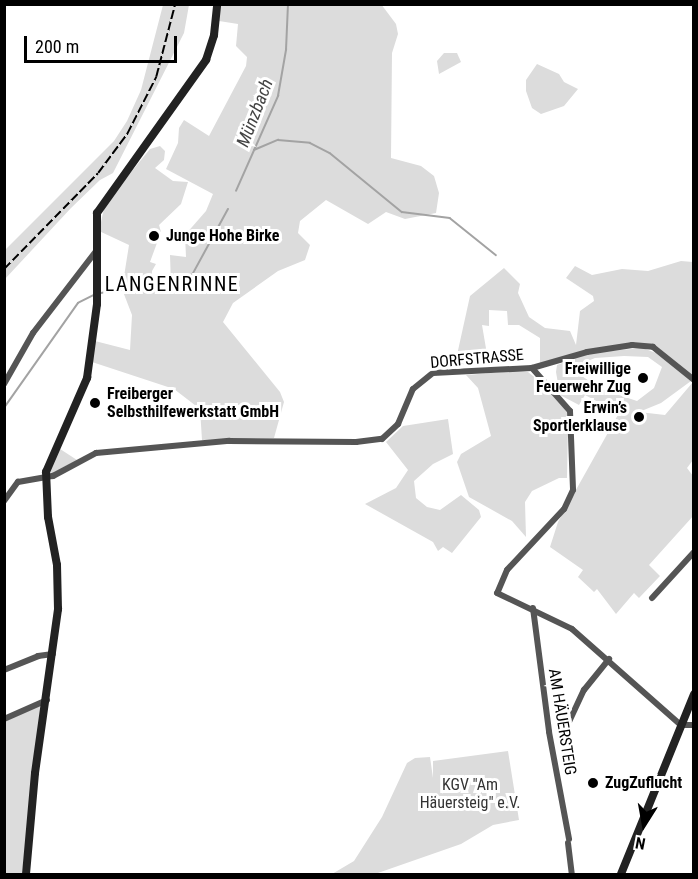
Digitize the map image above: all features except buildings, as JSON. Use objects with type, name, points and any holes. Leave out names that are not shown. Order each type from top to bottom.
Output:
[{"type":"street","points":[[26,874],[35,772],[53,654],[57,565],[46,478],[52,450],[79,404],[87,378],[98,304],[96,222],[100,206],[206,60],[214,36],[217,4]]},
{"type":"street","points":[[4,384],[33,333],[97,250]]},
{"type":"street","points":[[532,368],[587,351],[632,345],[652,347],[693,380]]},
{"type":"street","name":"DORFSTRASSE","points":[[4,501],[18,483],[46,478],[101,452],[229,441],[375,440],[393,432],[413,389],[428,375],[532,368],[570,411],[573,482],[564,509],[507,570],[497,589],[503,597],[532,608],[572,629],[609,659],[681,726]]},
{"type":"street","points":[[652,598],[693,552]]},
{"type":"street","name":"AM HÄUERSTEIG","points":[[532,608],[549,732],[569,841],[572,874]]},
{"type":"street","points":[[4,670],[38,656],[53,654]]},
{"type":"street","points":[[568,724],[584,690],[609,659]]},
{"type":"street","points":[[621,874],[693,694]]},
{"type":"street","points":[[4,718],[47,700]]},
{"type":"street","points":[[681,726],[693,725]]},
{"type":"green space","points":[[381,4],[396,24],[398,34],[392,53],[391,158],[421,166],[434,176],[439,193],[436,213],[405,219],[386,212],[368,224],[326,200],[300,221],[298,233],[310,245],[305,260],[278,271],[233,303],[223,322],[280,392],[284,402],[274,438],[202,440],[200,409],[174,389],[92,362],[95,341],[130,350],[132,315],[122,289],[129,245],[99,231],[105,204],[150,149],[160,146],[165,151],[164,160],[155,168],[173,181],[188,182],[181,204],[159,225],[161,232],[150,262],[156,264],[152,271],[152,289],[171,285],[170,255],[186,257],[185,235],[206,211],[213,194],[166,169],[178,143],[179,128],[184,120],[209,136],[246,66],[247,57],[236,46],[238,24],[219,21],[220,5]]},
{"type":"green space","points":[[163,5],[189,5],[184,33],[113,173],[100,180],[71,208],[5,279],[6,249],[114,141],[127,121],[141,90]]},
{"type":"green space","points":[[444,53],[457,53],[461,62],[439,74],[437,61]]},
{"type":"green space","points":[[537,64],[559,74],[564,82],[578,89],[564,106],[541,114],[532,108],[526,91],[526,80]]},
{"type":"green space","points":[[681,261],[693,262],[693,376],[653,346],[632,344],[540,364],[540,338],[519,325],[508,325],[507,311],[489,310],[489,326],[482,325],[489,366],[455,364],[470,296],[504,268],[520,284],[518,293],[529,317],[545,328],[570,331],[576,345],[580,311],[594,301],[593,296],[566,278],[575,266],[592,275],[622,269],[648,271]]},
{"type":"green space","points":[[643,348],[661,355],[691,381],[661,403],[639,412],[665,415],[693,382],[693,460],[687,468],[693,476],[694,515],[649,565],[660,576],[639,598],[634,593],[616,614],[597,589],[594,592],[578,577],[583,570],[550,547],[558,522],[619,413],[585,395],[579,405],[560,395],[557,365],[588,353]],"holes":[[[648,357],[662,367],[654,388],[637,401],[601,389],[570,368],[595,358]]]},
{"type":"green space","points":[[528,372],[548,388],[567,412],[568,424],[567,478],[559,478],[532,491],[525,502],[526,537],[512,521],[469,497],[457,462],[461,454],[491,436],[478,388],[466,375]]},
{"type":"green space","points":[[448,419],[453,454],[433,464],[414,481],[416,498],[427,507],[440,510],[461,495],[479,510],[481,517],[452,553],[443,547],[438,551],[433,542],[365,504],[396,488],[408,470],[386,442],[403,426]]},
{"type":"green space","points":[[57,447],[77,460],[51,474],[50,472]]},
{"type":"green space","points":[[43,704],[22,874],[5,874],[4,722]]},
{"type":"green space","name":"KGV \"Am Häuersteig\" e.V.","points":[[508,751],[519,820],[493,825],[461,844],[375,874],[332,874],[354,861],[382,817],[407,763],[415,758],[430,757],[433,778],[433,761]]},
{"type":"waterway","name":"Münzbach","points":[[236,191],[278,96],[286,50],[288,4]]},
{"type":"waterway","points":[[254,150],[278,140],[310,143],[330,153],[402,212],[450,218],[496,255]]},
{"type":"waterway","name":"Münzbach","points":[[101,293],[191,277],[228,209]]},
{"type":"waterway","name":"Münzbach","points":[[4,408],[78,303],[94,295]]},
{"type":"railway","points":[[4,269],[98,173],[127,134],[156,77],[175,4]]},
{"type":"place","name":"Junge Hohe Birke","points":[[154,236]]},
{"type":"place","name":"Freiwillige Feuerwehr Zug","points":[[643,378]]},
{"type":"place","name":"Freiberger Selbsthilfewerkstatt GmbH","points":[[95,403]]},
{"type":"place","name":"Erwin’s Sportlerklause","points":[[639,417]]},
{"type":"place","name":"ZugZuflucht","points":[[593,783]]},
{"type":"district","name":"LANGENRINNE","points":[[172,284]]}]
